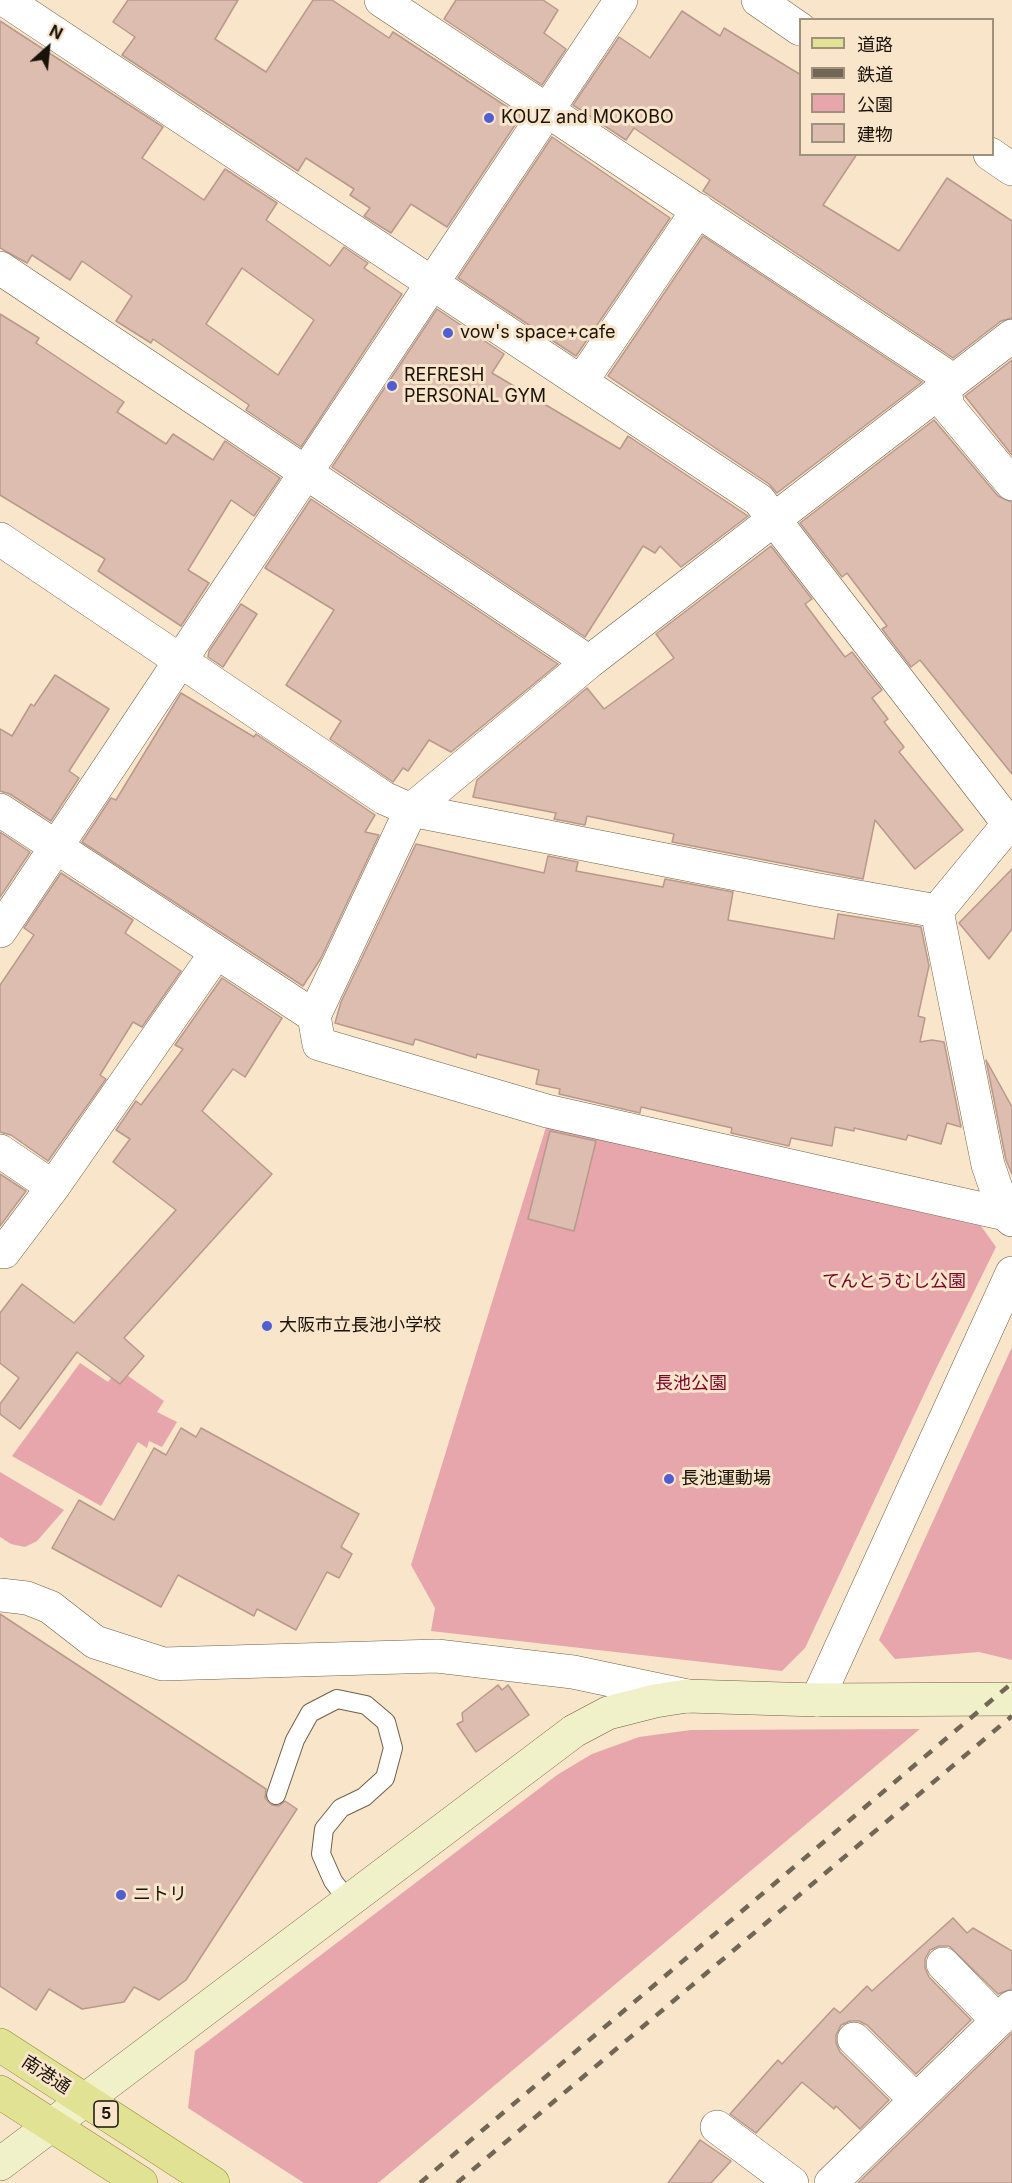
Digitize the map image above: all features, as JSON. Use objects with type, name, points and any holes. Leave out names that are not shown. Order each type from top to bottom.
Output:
[{"type":"main road","name":"南港通","points":[[0,2045],[213,2183]]},
{"type":"main road","name":"5","points":[[0,2092],[141,2183]]},
{"type":"street","points":[[5,0],[434,282],[759,500],[1010,822],[937,910]]},
{"type":"street","points":[[381,0],[942,373],[948,407],[1012,484]]},
{"type":"street","points":[[0,931],[621,0]]},
{"type":"street","points":[[758,0],[799,27]]},
{"type":"street","points":[[993,156],[1012,169]]},
{"type":"street","points":[[581,382],[698,210]]},
{"type":"street","points":[[0,268],[304,474],[589,662]]},
{"type":"street","points":[[1009,1217],[547,1111],[319,1044],[314,1016],[411,810],[589,662],[1012,336]]},
{"type":"street","points":[[0,539],[384,798],[411,810],[813,889],[937,910]]},
{"type":"street","points":[[0,810],[314,1016]]},
{"type":"street","points":[[937,910],[988,1165],[1009,1217]]},
{"type":"street","points":[[0,1250],[4,1252],[52,1187],[216,953]]},
{"type":"street","points":[[0,1151],[52,1187]]},
{"type":"street","points":[[817,1700],[1012,1273]]},
{"type":"street","points":[[0,1595],[27,1598],[50,1607],[95,1642],[163,1664],[437,1656],[573,1672],[687,1696],[817,1700],[1012,1699]]},
{"type":"street","points":[[0,2164],[574,1731],[608,1713],[655,1701],[687,1696]]},
{"type":"street","points":[[831,2183],[1005,2014],[944,1964]]},
{"type":"street","points":[[854,2039],[916,2100]]},
{"type":"street","points":[[717,2127],[792,2183]]},
{"type":"lane","points":[[276,1796],[295,1740],[310,1713],[337,1699],[366,1705],[386,1722],[393,1748],[385,1778],[364,1797],[341,1808],[324,1828],[321,1854],[333,1881],[349,1902]]},
{"type":"green space","name":"長池公園","points":[[546,1127],[981,1226],[996,1247],[805,1648],[782,1671],[431,1631],[435,1608],[411,1565]]},
{"type":"green space","points":[[1012,1347],[1012,1660],[979,1652],[895,1659],[879,1640]]},
{"type":"green space","points":[[80,1363],[108,1382],[118,1369],[164,1401],[157,1412],[177,1422],[162,1447],[149,1441],[147,1448],[138,1442],[101,1506],[12,1456]]},
{"type":"green space","points":[[0,1472],[64,1510],[37,1541],[25,1547],[11,1544],[0,1537]]},
{"type":"green space","points":[[920,1729],[378,2183],[304,2183],[188,2108],[195,2051],[557,1775],[592,1754],[639,1737],[691,1730]]},
{"type":"building","points":[[128,0],[238,0],[215,39],[266,72],[313,0],[332,0],[389,38],[393,32],[521,116],[447,227],[411,204],[391,233],[364,216],[370,208],[350,195],[354,189],[306,158],[298,171],[122,55],[135,37],[113,22]]},
{"type":"building","points":[[456,0],[543,0],[558,10],[544,33],[566,49],[542,85],[444,19]]},
{"type":"building","points":[[682,11],[720,36],[724,28],[799,74],[799,156],[856,156],[823,205],[899,251],[947,178],[1012,221],[1012,318],[1001,321],[953,358],[703,191],[710,180],[634,128],[626,140],[573,105],[619,37],[650,58]]},
{"type":"building","points":[[0,21],[163,127],[142,158],[204,200],[225,169],[277,203],[266,220],[330,266],[344,247],[368,263],[364,268],[402,294],[301,447],[246,410],[249,405],[153,339],[151,343],[116,321],[132,296],[82,261],[70,280],[32,255],[27,263],[0,248]],"holes":[[[242,268],[314,320],[278,375],[206,324]]]},
{"type":"building","points":[[552,137],[670,218],[576,356],[458,278]]},
{"type":"building","points":[[703,236],[922,382],[777,493],[769,484],[608,376]]},
{"type":"building","points":[[437,309],[504,354],[492,373],[620,449],[628,436],[748,516],[681,567],[660,546],[655,553],[643,546],[585,637],[332,467]]},
{"type":"building","points":[[0,314],[39,338],[36,343],[124,402],[117,412],[166,444],[173,434],[213,460],[225,441],[280,478],[254,516],[231,500],[188,570],[209,583],[181,626],[98,571],[105,559],[0,495]]},
{"type":"building","points":[[1012,360],[1012,455],[965,396]]},
{"type":"building","points":[[934,420],[998,496],[1012,502],[1012,774],[920,660],[911,667],[882,629],[887,626],[847,573],[842,577],[800,523]]},
{"type":"building","points":[[311,499],[558,664],[451,752],[429,740],[408,771],[403,768],[393,782],[330,739],[341,721],[286,685],[334,610],[265,568]]},
{"type":"building","points":[[771,546],[812,599],[805,604],[845,657],[852,652],[882,690],[872,698],[888,719],[884,722],[904,747],[899,752],[963,830],[915,869],[875,820],[863,879],[672,842],[674,834],[587,816],[585,825],[554,819],[556,813],[473,797],[477,780],[587,688],[604,709],[674,658],[656,634]]},
{"type":"building","points":[[241,604],[257,614],[223,667],[208,657],[209,651]]},
{"type":"building","points":[[55,675],[109,709],[69,771],[79,778],[51,821],[10,794],[0,791],[0,729],[12,736],[31,704],[34,706]]},
{"type":"building","points":[[181,693],[254,737],[256,734],[375,815],[365,832],[379,835],[321,958],[303,986],[82,842],[111,798],[116,800]]},
{"type":"building","points":[[0,832],[30,852],[0,897]]},
{"type":"building","points":[[416,844],[544,873],[548,856],[578,862],[576,871],[663,887],[665,879],[733,892],[728,920],[834,939],[838,914],[921,927],[929,966],[918,1016],[925,1018],[920,1042],[932,1040],[944,1042],[961,1127],[947,1123],[941,1144],[908,1135],[906,1140],[854,1128],[854,1131],[835,1127],[832,1146],[791,1138],[789,1146],[731,1133],[732,1128],[641,1107],[640,1113],[559,1094],[560,1089],[536,1084],[539,1070],[477,1054],[476,1058],[415,1039],[413,1045],[335,1023],[341,1002]]},
{"type":"building","points":[[1012,869],[1012,929],[989,959],[959,923]]},
{"type":"building","points":[[61,873],[133,920],[125,933],[181,971],[142,1027],[133,1022],[100,1075],[106,1079],[48,1161],[11,1135],[0,1132],[0,985],[34,935],[24,928]]},
{"type":"building","points":[[222,978],[282,1018],[245,1077],[233,1069],[202,1111],[272,1174],[124,1338],[144,1356],[120,1384],[77,1352],[20,1429],[0,1414],[0,1404],[19,1378],[0,1363],[0,1313],[22,1284],[74,1323],[176,1210],[113,1162],[130,1139],[116,1130],[136,1101],[141,1105],[183,1049],[175,1045]]},
{"type":"building","points":[[986,1060],[1012,1107],[1012,1174],[1006,1160]]},
{"type":"building","points":[[550,1131],[596,1141],[574,1231],[528,1219]]},
{"type":"building","points":[[0,1174],[26,1191],[0,1226]]},
{"type":"building","points":[[181,1428],[196,1437],[201,1428],[359,1514],[341,1547],[352,1554],[339,1578],[327,1572],[296,1630],[257,1609],[254,1616],[178,1575],[161,1607],[52,1548],[79,1500],[114,1520],[154,1448],[166,1455]]},
{"type":"building","name":"ニトリ","points":[[0,1614],[266,1789],[265,1798],[272,1805],[279,1806],[285,1801],[297,1809],[186,1980],[159,2000],[134,1987],[124,2002],[82,2009],[49,1989],[36,2010],[0,1986]]},
{"type":"building","points":[[498,1685],[502,1690],[508,1685],[529,1715],[476,1752],[457,1724],[463,1721],[462,1713]]},
{"type":"building","points":[[953,1918],[967,1933],[973,1928],[1012,1951],[1012,1989],[998,1994],[949,1946],[939,1946],[930,1950],[925,1959],[925,1968],[929,1977],[971,2020],[916,2074],[867,2025],[859,2021],[850,2021],[841,2025],[836,2035],[836,2043],[840,2052],[889,2100],[860,2129],[836,2106],[834,2109],[802,2082],[756,2133],[730,2114],[778,2060],[782,2064],[834,2008],[840,2013],[867,1986],[872,1991]]},
{"type":"building","points":[[1011,2034],[1012,2183],[858,2183]]},
{"type":"building","points":[[700,2140],[731,2161],[711,2183],[668,2183]]},
{"type":"railway","points":[[420,2183],[1012,1683]]},
{"type":"railway","points":[[457,2183],[1012,1716]]},
{"type":"place","name":"KOUZ and MOKOBO","points":[[489,118]]},
{"type":"place","name":"vow's space+cafe","points":[[448,333]]},
{"type":"place","name":"REFRESH PERSONAL GYM","points":[[392,386]]},
{"type":"place","name":"大阪市立長池小学校","points":[[267,1326]]},
{"type":"place","name":"長池運動場","points":[[669,1479]]},
{"type":"place","name":"ニトリ","points":[[121,1895]]},
{"type":"park label","name":"てんとうむし公園","points":[[894,1282]]}]
